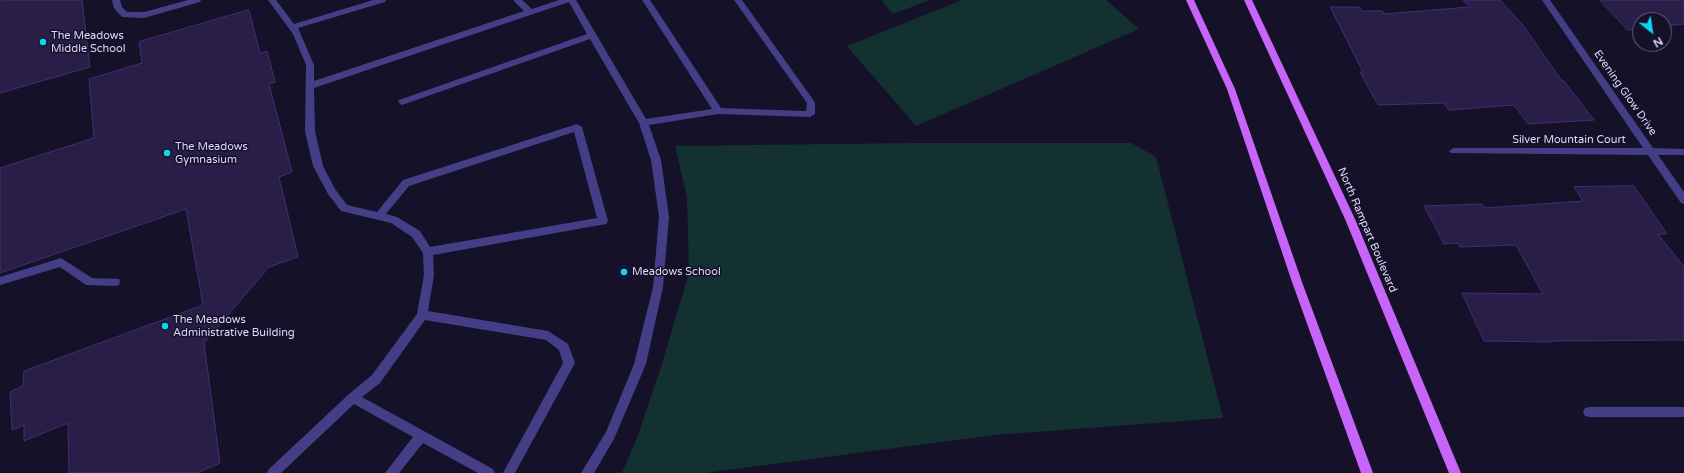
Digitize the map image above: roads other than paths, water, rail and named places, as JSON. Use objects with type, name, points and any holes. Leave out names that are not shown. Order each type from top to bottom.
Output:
[{"type":"main road","points":[[1190,0],[1231,89],[1297,282],[1367,473]]},
{"type":"main road","name":"North Rampart Boulevard","points":[[1248,0],[1350,219],[1455,473]]},
{"type":"street","points":[[116,0],[118,8],[125,15],[144,15],[176,3],[197,0]]},
{"type":"street","points":[[272,0],[297,33],[310,65],[310,131],[318,166],[332,191],[344,208],[394,220],[416,234],[428,252],[429,275],[422,314],[403,343],[376,378],[273,473]]},
{"type":"street","points":[[293,27],[382,0]]},
{"type":"street","points":[[517,0],[530,12]]},
{"type":"street","points":[[310,86],[567,0]]},
{"type":"street","points":[[572,0],[644,123],[656,160],[664,217],[658,287],[640,364],[610,435],[587,473]]},
{"type":"street","points":[[646,0],[718,111]]},
{"type":"street","points":[[644,123],[718,111],[810,114],[811,103],[738,0]]},
{"type":"street","name":"Evening Glow Drive","points":[[1546,0],[1684,200]]},
{"type":"street","points":[[402,102],[592,35]]},
{"type":"street","points":[[379,216],[406,183],[577,128],[603,221],[428,252]]},
{"type":"street","name":"Silver Mountain Court","points":[[1454,151],[1684,152]]},
{"type":"street","points":[[0,281],[61,262],[90,282],[115,282]]},
{"type":"street","points":[[422,314],[548,336],[564,347],[569,364],[509,473]]},
{"type":"street","points":[[353,398],[489,473]]},
{"type":"street","points":[[1589,412],[1684,412]]},
{"type":"street","points":[[391,473],[422,436]]},
{"type":"place","name":"The Meadows Middle School","points":[[43,42]]},
{"type":"place","name":"The Meadows Gymnasium","points":[[167,153]]},
{"type":"place","name":"Meadows School","points":[[624,272]]},
{"type":"place","name":"The Meadows Administrative Building","points":[[165,326]]}]
